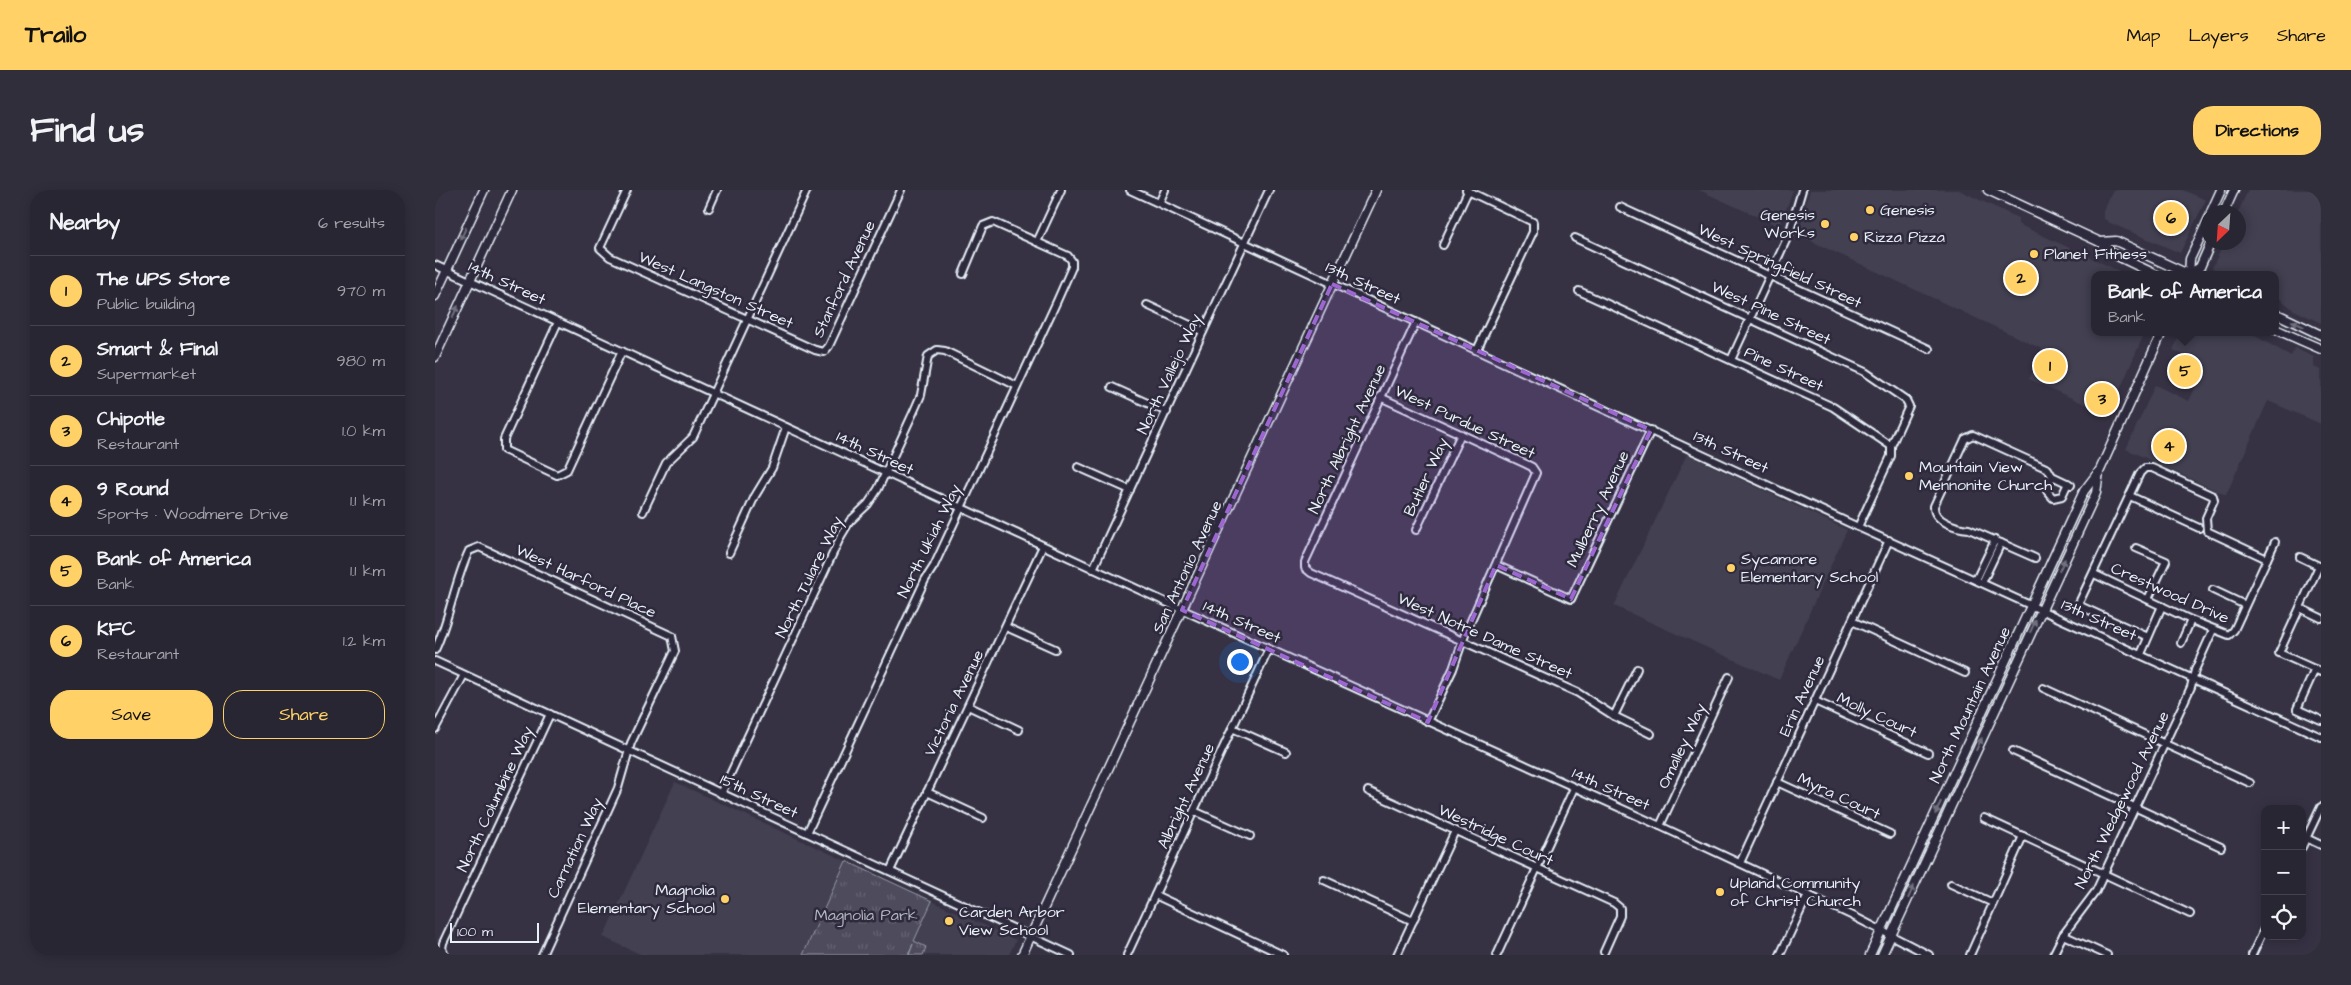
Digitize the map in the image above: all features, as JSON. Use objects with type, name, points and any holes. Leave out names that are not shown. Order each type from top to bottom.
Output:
[{"type":"main road","points":[[435,296],[484,190]]},
{"type":"main road","points":[[435,357],[512,190]]},
{"type":"main road","name":"San Antonio Avenue","points":[[1022,955],[1376,190]]},
{"type":"main road","points":[[1988,190],[2100,242],[2111,254],[2148,271]]},
{"type":"main road","points":[[2214,205],[2221,190]]},
{"type":"main road","points":[[2227,205],[2234,190]]},
{"type":"main road","points":[[2189,271],[2190,259],[2201,235]]},
{"type":"main road","points":[[2100,242],[2116,242],[2180,271]]},
{"type":"main road","points":[[2194,271],[2200,267],[2207,250]]},
{"type":"main road","points":[[2279,315],[2321,334]]},
{"type":"main road","points":[[2279,331],[2321,349]]},
{"type":"main road","name":"North Mountain Avenue","points":[[1870,955],[2084,491],[2100,470],[2160,336]]},
{"type":"main road","name":"North Mountain Avenue","points":[[1882,955],[2096,493],[2100,470]]},
{"type":"street","name":"West Langston Street","points":[[627,190],[600,248],[610,257],[815,350],[824,352]]},
{"type":"street","points":[[709,208],[717,190]]},
{"type":"street","points":[[643,512],[666,463],[693,437],[807,190]]},
{"type":"street","name":"Stanford Avenue","points":[[824,352],[831,341],[901,190]]},
{"type":"street","points":[[963,274],[983,226],[993,222],[1037,242],[1061,190]]},
{"type":"street","name":"13th Street","points":[[1130,190],[1858,527],[2321,737]]},
{"type":"street","points":[[1159,203],[1165,190]]},
{"type":"street","name":"North Vallejo Way","points":[[1093,569],[1269,190]]},
{"type":"street","points":[[1443,245],[1467,190],[1533,222],[1533,232],[1477,350]]},
{"type":"street","points":[[1731,360],[1793,224],[1802,190]]},
{"type":"street","name":"West Springfield Street","points":[[1620,207],[1929,349]]},
{"type":"street","name":"West Pine Street","points":[[1575,238],[1865,372],[1906,400],[1909,406],[1891,446]]},
{"type":"street","name":"North Ukiah Way","points":[[807,833],[925,580],[934,566],[1072,267],[1072,261],[1068,256],[1037,242]]},
{"type":"street","name":"14th Street","points":[[435,265],[1182,610],[1660,826],[1808,895],[1929,955]]},
{"type":"street","name":"Pine Street","points":[[1579,291],[1833,407],[1891,446]]},
{"type":"street","points":[[1147,305],[1203,331]]},
{"type":"street","points":[[558,322],[504,439],[504,450],[557,475],[567,470],[622,351]]},
{"type":"street","name":"North Albright Avenue","points":[[1305,568],[1305,562],[1416,322]]},
{"type":"street","name":"North Tulare Way","points":[[721,794],[841,536],[850,521],[868,504],[886,473],[921,395],[929,356],[937,350],[945,351],[1017,386]]},
{"type":"street","points":[[1112,387],[1167,412]]},
{"type":"street","name":"West Purdue Street","points":[[1380,397],[1525,464],[1536,473],[1496,565]]},
{"type":"street","points":[[729,553],[755,496],[772,468],[786,427]]},
{"type":"street","name":"Mulberry Avenue","points":[[1496,565],[1571,599],[1651,430]]},
{"type":"street","name":"Butler Way","points":[[1416,530],[1461,434]]},
{"type":"street","points":[[2035,558],[1937,517],[1933,511],[1934,506],[1968,435],[1973,435],[2048,469],[2052,476],[2070,484],[2062,496],[2053,498],[2047,491],[2052,476]]},
{"type":"street","points":[[1858,527],[1891,456],[1891,446]]},
{"type":"street","points":[[1078,467],[1130,490]]},
{"type":"street","points":[[2148,637],[2079,606],[2140,473],[2145,468],[2152,468],[2213,496],[2214,500],[2206,518],[2207,531],[2267,559]]},
{"type":"street","points":[[2130,496],[2199,528]]},
{"type":"street","name":"Erin Avenue","points":[[1740,863],[1889,540]]},
{"type":"street","points":[[1979,582],[1998,541]]},
{"type":"street","points":[[2213,590],[2245,605],[2275,542]]},
{"type":"street","name":"Victoria Avenue","points":[[890,871],[1043,546]]},
{"type":"street","name":"West Harford Place","points":[[435,650],[446,626],[463,564],[469,551],[479,547],[672,636],[675,651],[628,750]]},
{"type":"street","points":[[2136,548],[2166,561],[2147,599]]},
{"type":"street","points":[[2300,557],[2320,566],[2279,652],[2318,671],[2297,709],[2321,720]]},
{"type":"street","points":[[1428,722],[1453,669],[1462,642],[1496,565]]},
{"type":"street","name":"West Notre Dame Street","points":[[1305,568],[1311,573],[1578,693],[1614,716],[1651,734]]},
{"type":"street","name":"Crestwood Drive","points":[[2094,574],[2213,630],[2229,635],[2234,630],[2245,605]]},
{"type":"street","points":[[2141,654],[2162,606]]},
{"type":"street","points":[[2300,608],[2321,618]]},
{"type":"street","points":[[2181,643],[2191,620]]},
{"type":"street","points":[[1852,621],[1965,673]]},
{"type":"street","points":[[1006,627],[1055,650]]},
{"type":"street","name":"North Wedgewood Avenue","points":[[2053,955],[2063,935],[2096,891],[2191,687],[2213,630]]},
{"type":"street","name":"Albright Avenue","points":[[1127,955],[1269,649]]},
{"type":"street","name":"15th Street","points":[[435,661],[1071,955]]},
{"type":"street","points":[[1614,716],[1637,669]]},
{"type":"street","points":[[435,729],[464,675]]},
{"type":"street","name":"Omalley Way","points":[[1660,826],[1729,678]]},
{"type":"street","points":[[2043,688],[2251,783]]},
{"type":"street","name":"Molly Court","points":[[1815,701],[1928,754]]},
{"type":"street","points":[[968,706],[1019,730]]},
{"type":"street","name":"North Columbine Way","points":[[443,952],[550,714]]},
{"type":"street","points":[[1232,728],[1285,752]]},
{"type":"street","name":"Carnation Way","points":[[542,955],[618,788],[628,750]]},
{"type":"street","points":[[2013,751],[2221,847]]},
{"type":"street","name":"Myra Court","points":[[1777,782],[1890,834]]},
{"type":"street","points":[[1497,955],[1574,788]]},
{"type":"street","name":"Westridge Court","points":[[1367,791],[1614,903],[1620,908],[1620,916],[1604,952]]},
{"type":"street","points":[[927,792],[983,818]]},
{"type":"street","points":[[2321,807],[2306,838],[2321,845]]},
{"type":"street","points":[[1195,810],[1250,836]]},
{"type":"street","points":[[1984,818],[2190,914]]},
{"type":"street","points":[[1397,955],[1455,831]]},
{"type":"street","points":[[1970,955],[2023,836]]},
{"type":"street","points":[[1324,880],[1413,921]]},
{"type":"street","points":[[1951,884],[1993,903]]},
{"type":"street","points":[[1155,895],[1283,955]]},
{"type":"street","points":[[1780,955],[1808,895]]},
{"type":"street","points":[[2063,935],[2107,955]]},
{"type":"street","points":[[2252,955],[2261,936]]},
{"type":"highlighted area","points":[[1332,284],[1651,430],[1571,599],[1496,565],[1428,722],[1182,610]]},
{"type":"shaded area","points":[[1699,190],[1793,190],[1780,227]]},
{"type":"shaded area","points":[[1810,190],[1959,190],[2018,218],[2018,224],[2119,271],[2091,271],[2091,336],[2143,336],[2109,415],[2029,379],[2042,349],[1798,235]]},
{"type":"shaded area","points":[[2113,190],[2183,190],[2206,200],[2204,205],[2201,205],[2201,210],[2180,253],[2110,223],[2103,218],[2103,211]]},
{"type":"shaded area","points":[[2248,190],[2321,190],[2321,323],[2294,310],[2279,298],[2279,271],[2219,271],[2212,268],[2221,250],[2246,250],[2246,205],[2241,205]]},
{"type":"shaded area","points":[[2179,336],[2255,336],[2291,356],[2295,348],[2314,357],[2314,367],[2321,370],[2321,424],[2268,401],[2226,495],[2126,449],[2155,385],[2189,401],[2206,365],[2173,350]]},
{"type":"shaded area","name":"Sycamore Elementary School","points":[[1687,454],[1847,530],[1779,680],[1614,606]]},
{"type":"shaded area","name":"Magnolia Elementary School","points":[[675,782],[846,861],[803,955],[642,955],[603,937]]},
{"type":"shaded area","name":"Carden Arbor View School","points":[[932,901],[1016,940],[1009,955],[908,955]]},
{"type":"green space","name":"Magnolia Park","points":[[846,861],[932,901],[914,941],[926,947],[923,955],[909,955],[913,944],[908,955],[803,955]]},
{"type":"place","name":"Genesis","points":[[1870,210]]},
{"type":"place","name":"KFC","points":[[2171,218]]},
{"type":"place","name":"Genesis Works","points":[[1825,224]]},
{"type":"place","name":"Rizza Pizza","points":[[1854,237]]},
{"type":"place","name":"Planet Fitness","points":[[2034,254]]},
{"type":"place","name":"Smart & Final","points":[[2021,278]]},
{"type":"place","name":"The UPS Store","points":[[2050,366]]},
{"type":"place","name":"Bank of America","points":[[2185,371]]},
{"type":"place","name":"Chipotle","points":[[2102,399]]},
{"type":"place","name":"9 Round","points":[[2169,446]]},
{"type":"place","name":"Mountain View Mennonite Church","points":[[1909,476]]},
{"type":"place","name":"Sycamore Elementary School","points":[[1731,568]]},
{"type":"place","name":"Upland Community of Christ Church","points":[[1720,892]]},
{"type":"place","name":"Magnolia Elementary School","points":[[725,899]]},
{"type":"place","name":"Carden Arbor View School","points":[[949,921]]}]
